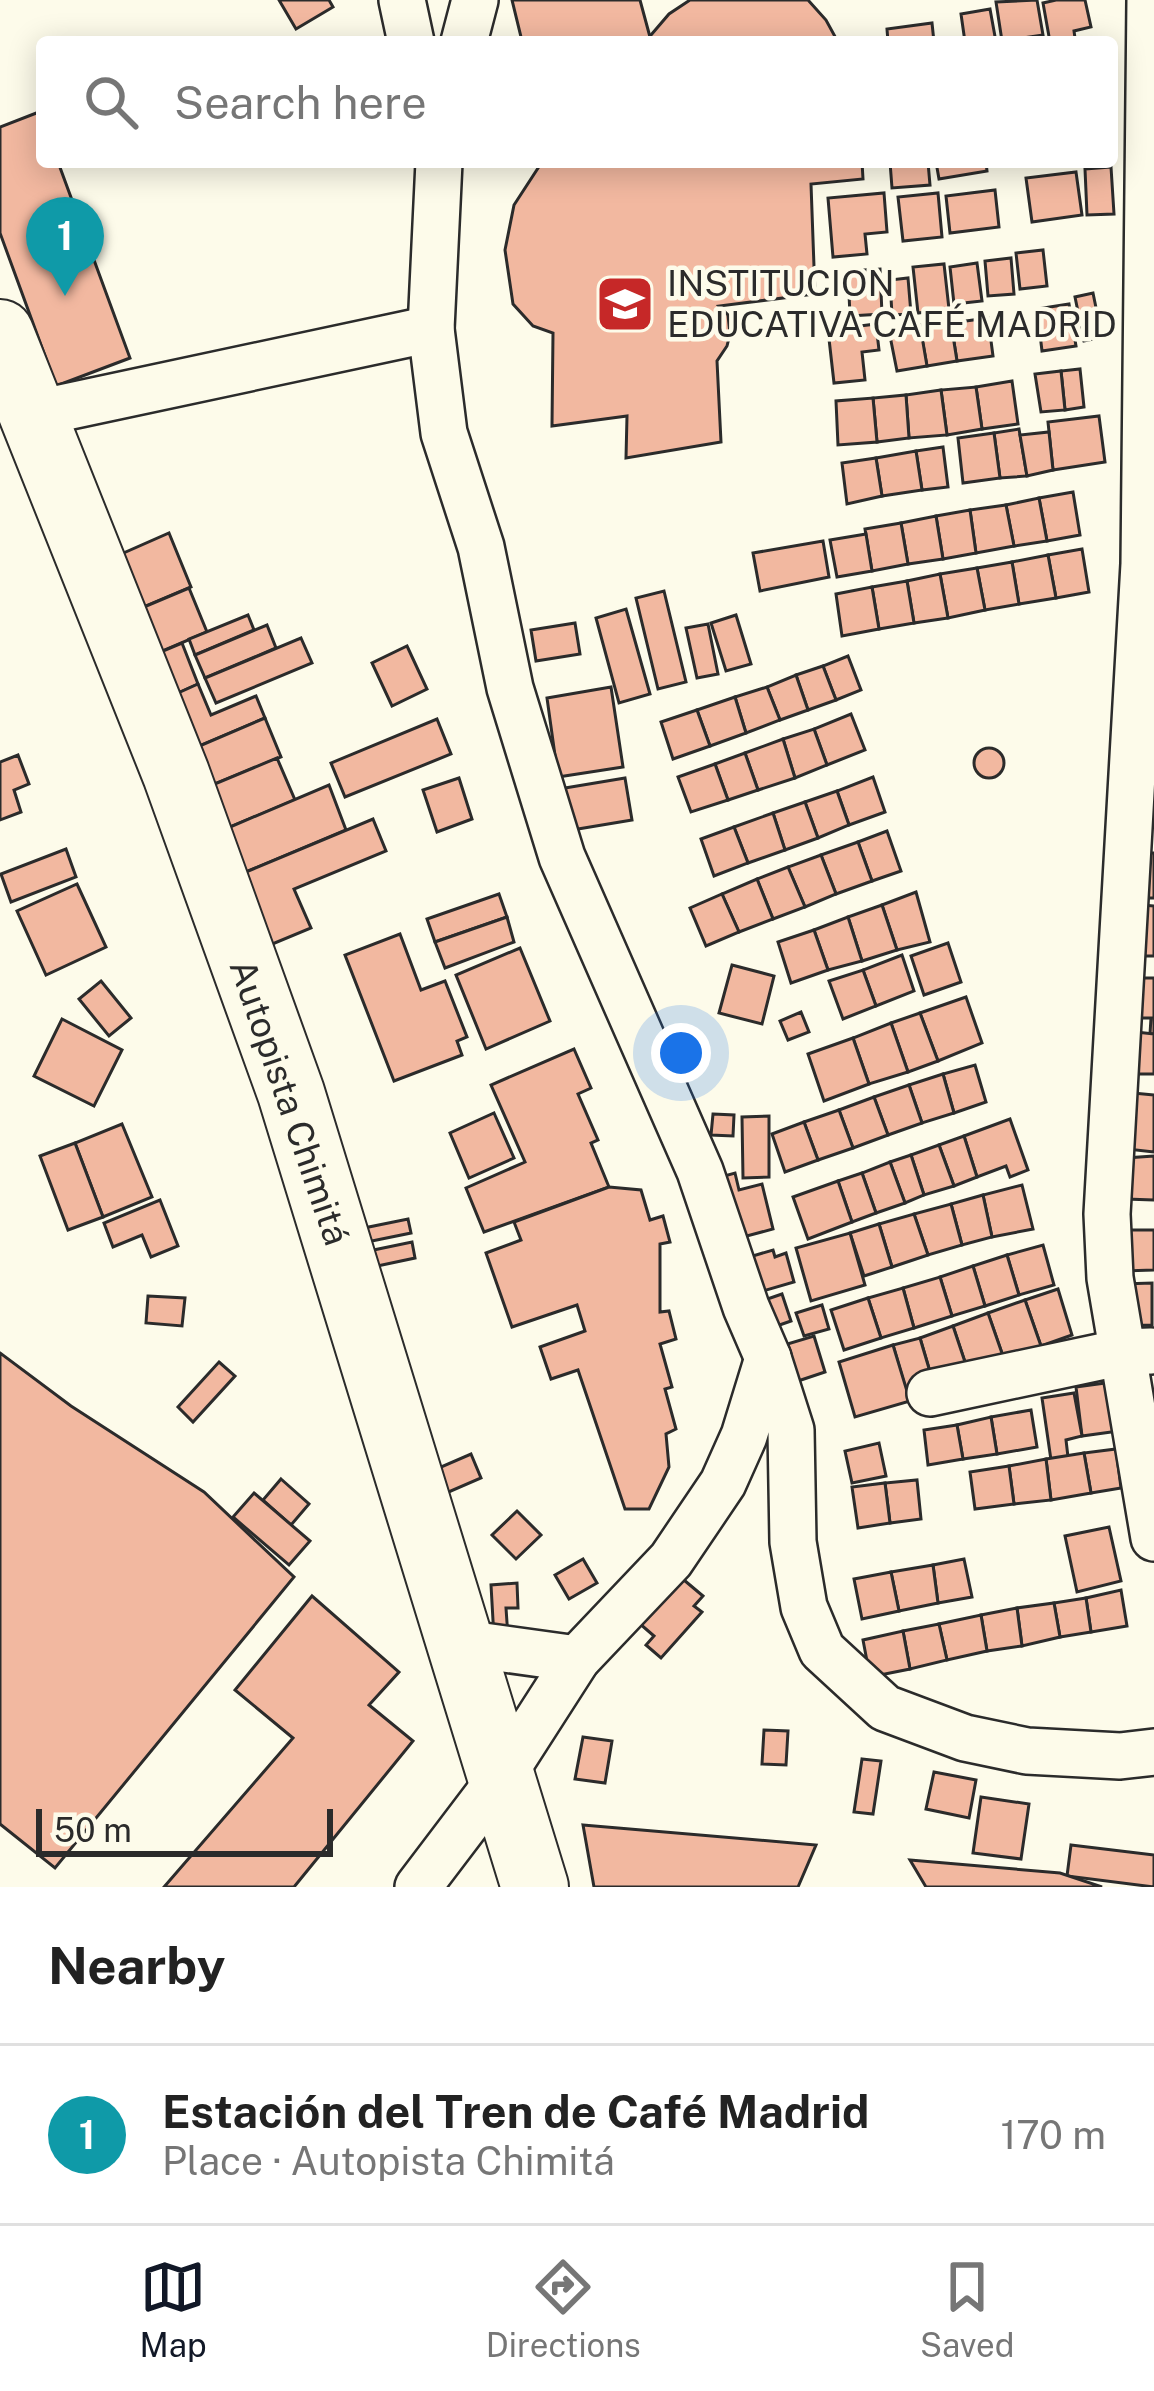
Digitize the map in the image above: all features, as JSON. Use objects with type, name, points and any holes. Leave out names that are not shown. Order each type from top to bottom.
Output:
[{"type":"highway","name":"Autopista Chimitá","points":[[0,333],[176,774],[291,1093],[535,1887]]},
{"type":"street","points":[[402,0],[410,36]]},
{"type":"street","points":[[466,36],[475,0]]},
{"type":"street","points":[[1150,0],[1144,564],[1107,1214],[1110,1278],[1139,1352],[1154,1538]]},
{"type":"street","points":[[439,168],[431,329],[444,433],[481,547],[510,688],[562,857],[700,1171],[791,1430],[793,1542],[804,1607],[822,1650],[885,1708],[964,1738],[1027,1751],[1120,1756],[1154,1752]]},
{"type":"street","points":[[34,414],[431,329]]},
{"type":"street","points":[[930,1393],[1139,1352]]},
{"type":"street","points":[[418,1887],[500,1779],[577,1659],[671,1560],[723,1483],[744,1436],[768,1358]]},
{"type":"street","points":[[462,1643],[577,1659]]},
{"type":"building","points":[[279,0],[329,0],[333,7],[296,29]]},
{"type":"building","points":[[512,0],[640,0],[650,36],[521,36]]},
{"type":"building","points":[[690,0],[808,0],[835,36],[650,36],[669,14]]},
{"type":"building","points":[[1037,0],[1043,35],[1001,36],[996,2]]},
{"type":"building","points":[[1085,0],[1091,27],[1074,31],[1075,36],[1049,36],[1043,3]]},
{"type":"building","points":[[990,9],[995,36],[964,36],[961,14]]},
{"type":"building","points":[[932,23],[933,36],[888,36],[887,29]]},
{"type":"building","points":[[36,113],[36,168],[60,168],[130,358],[56,386],[0,233],[0,127]]},
{"type":"building","points":[[538,168],[862,168],[863,179],[811,184],[815,294],[719,306],[728,315],[730,334],[717,361],[721,442],[626,458],[627,416],[552,426],[553,333],[533,326],[513,304],[505,250],[514,205]]},
{"type":"building","points":[[890,168],[929,168],[930,185],[892,188]]},
{"type":"building","points":[[937,168],[987,168],[987,171],[939,179]]},
{"type":"building","points":[[1111,168],[1114,214],[1087,215],[1085,169]]},
{"type":"building","points":[[1076,172],[1082,215],[1032,222],[1026,178]]},
{"type":"building","points":[[995,190],[999,227],[950,233],[946,196]]},
{"type":"building","points":[[884,193],[887,232],[865,234],[867,254],[833,257],[828,198]]},
{"type":"building","points":[[938,193],[942,237],[903,241],[898,197]]},
{"type":"building","points":[[1043,250],[1047,286],[1020,289],[1016,253]]},
{"type":"building","points":[[1011,258],[1014,294],[988,296],[985,261]]},
{"type":"building","points":[[977,263],[982,301],[954,304],[950,267]]},
{"type":"building","points":[[944,264],[949,309],[918,313],[913,267]]},
{"type":"building","points":[[880,269],[882,314],[850,316],[848,271]]},
{"type":"building","points":[[908,278],[911,314],[892,315],[890,280]]},
{"type":"building","points":[[1093,293],[1102,337],[1084,341],[1075,297]]},
{"type":"building","points":[[1069,304],[1076,346],[1042,351],[1037,309]]},
{"type":"building","points":[[988,318],[993,356],[957,361],[951,323]]},
{"type":"building","points":[[951,323],[957,361],[927,366],[920,328]]},
{"type":"building","points":[[876,324],[879,350],[862,352],[865,380],[834,383],[828,330]]},
{"type":"building","points":[[920,325],[927,366],[897,371],[889,331]]},
{"type":"building","points":[[1080,369],[1084,407],[1065,410],[1061,371]]},
{"type":"building","points":[[1061,371],[1065,410],[1041,412],[1035,374]]},
{"type":"building","points":[[1012,381],[1018,424],[982,429],[976,387]]},
{"type":"building","points":[[976,387],[982,429],[947,435],[941,390]]},
{"type":"building","points":[[941,390],[947,435],[909,438],[906,395]]},
{"type":"building","points":[[906,395],[909,438],[877,442],[873,398]]},
{"type":"building","points":[[873,398],[877,442],[838,445],[836,401]]},
{"type":"building","points":[[1099,416],[1105,462],[1053,470],[1048,422]]},
{"type":"building","points":[[1019,429],[1027,476],[1000,478],[994,433]]},
{"type":"building","points":[[1049,432],[1053,470],[1027,476],[1020,435]]},
{"type":"building","points":[[994,433],[1000,478],[963,483],[958,438]]},
{"type":"building","points":[[943,447],[948,487],[922,490],[916,451]]},
{"type":"building","points":[[916,451],[922,490],[882,496],[876,458]]},
{"type":"building","points":[[876,458],[882,496],[847,504],[842,463]]},
{"type":"building","points":[[1073,492],[1080,535],[1047,541],[1039,498]]},
{"type":"building","points":[[1039,498],[1047,541],[1014,546],[1006,505]]},
{"type":"building","points":[[1006,505],[1014,546],[976,553],[970,510]]},
{"type":"building","points":[[970,510],[976,553],[943,559],[936,516]]},
{"type":"building","points":[[936,516],[943,559],[908,564],[901,523]]},
{"type":"building","points":[[901,523],[908,564],[872,571],[865,529]]},
{"type":"building","points":[[169,533],[191,587],[132,612],[110,559]]},
{"type":"building","points":[[866,534],[872,571],[837,577],[830,540]]},
{"type":"building","points":[[823,541],[829,577],[760,591],[753,553]]},
{"type":"building","points":[[1082,549],[1089,592],[1056,598],[1048,555]]},
{"type":"building","points":[[1048,555],[1056,598],[1019,604],[1012,562]]},
{"type":"building","points":[[1012,562],[1019,604],[985,610],[977,568]]},
{"type":"building","points":[[977,568],[985,610],[948,618],[940,574]]},
{"type":"building","points":[[940,574],[948,618],[914,623],[907,581]]},
{"type":"building","points":[[907,581],[914,623],[879,629],[872,587]]},
{"type":"building","points":[[872,587],[879,629],[842,636],[836,594]]},
{"type":"building","points":[[189,588],[207,632],[151,656],[132,612]]},
{"type":"building","points":[[664,591],[686,682],[658,689],[636,598]]},
{"type":"building","points":[[626,609],[650,694],[619,703],[596,618]]},
{"type":"building","points":[[248,615],[254,630],[195,655],[189,639]]},
{"type":"building","points":[[736,615],[751,664],[726,671],[711,623]]},
{"type":"building","points":[[575,623],[580,654],[536,661],[531,630]]},
{"type":"building","points":[[708,624],[718,674],[697,678],[686,628]]},
{"type":"building","points":[[267,625],[276,648],[205,678],[195,655]]},
{"type":"building","points":[[301,638],[312,663],[216,703],[205,678]]},
{"type":"building","points":[[182,643],[198,684],[167,698],[151,656]]},
{"type":"building","points":[[407,646],[427,689],[392,706],[372,663]]},
{"type":"building","points":[[848,656],[861,690],[836,700],[823,666]]},
{"type":"building","points":[[823,666],[836,700],[808,710],[796,675]]},
{"type":"building","points":[[796,675],[808,710],[780,720],[767,687]]},
{"type":"building","points":[[198,684],[211,715],[256,696],[265,718],[190,750],[167,698]]},
{"type":"building","points":[[611,687],[623,767],[558,777],[547,698]]},
{"type":"building","points":[[767,687],[780,720],[746,733],[735,697]]},
{"type":"building","points":[[735,697],[746,733],[710,746],[697,710]]},
{"type":"building","points":[[697,710],[710,746],[673,759],[661,722]]},
{"type":"building","points":[[851,714],[865,750],[827,765],[814,729]]},
{"type":"building","points":[[265,718],[281,757],[205,788],[190,750]]},
{"type":"building","points":[[437,719],[451,754],[345,797],[331,763]]},
{"type":"building","points":[[814,729],[827,765],[795,778],[783,739]]},
{"type":"building","points":[[783,739],[795,778],[758,790],[745,753]]},
{"type":"building","points":[[989,748],[1000,752],[1004,763],[1000,774],[989,778],[978,774],[974,763],[978,752]]},
{"type":"building","points":[[745,753],[758,790],[728,800],[715,764]]},
{"type":"building","points":[[18,755],[29,784],[14,790],[21,812],[0,820],[0,762]]},
{"type":"building","points":[[277,758],[295,800],[223,830],[205,788]]},
{"type":"building","points":[[715,764],[728,800],[691,812],[678,777]]},
{"type":"building","points":[[873,777],[885,812],[849,825],[837,791]]},
{"type":"building","points":[[459,778],[472,819],[437,832],[423,790]]},
{"type":"building","points":[[625,778],[632,820],[566,831],[559,789]]},
{"type":"building","points":[[329,785],[346,830],[241,874],[223,830]]},
{"type":"building","points":[[837,791],[849,825],[818,838],[805,802]]},
{"type":"building","points":[[805,802],[818,838],[785,850],[773,813]]},
{"type":"building","points":[[773,813],[785,850],[748,863],[734,827]]},
{"type":"building","points":[[373,819],[386,851],[294,889],[311,928],[270,945],[241,874]]},
{"type":"building","points":[[734,827],[748,863],[714,876],[701,839]]},
{"type":"building","points":[[887,831],[901,871],[872,881],[858,842]]},
{"type":"building","points":[[858,842],[872,881],[836,894],[821,855]]},
{"type":"building","points":[[66,849],[76,877],[11,902],[1,874]]},
{"type":"building","points":[[1147,853],[1154,853],[1154,898],[1142,898]]},
{"type":"building","points":[[821,855],[836,894],[805,907],[788,867]]},
{"type":"building","points":[[788,867],[805,907],[773,919],[757,879]]},
{"type":"building","points":[[757,879],[773,919],[739,932],[722,894]]},
{"type":"building","points":[[77,884],[106,947],[46,975],[17,911]]},
{"type":"building","points":[[916,892],[930,942],[897,950],[882,905]]},
{"type":"building","points":[[499,894],[507,917],[435,942],[427,919]]},
{"type":"building","points":[[722,894],[739,932],[706,946],[690,908]]},
{"type":"building","points":[[882,905],[897,950],[862,961],[848,917]]},
{"type":"building","points":[[1142,905],[1154,906],[1154,956],[1141,956]]},
{"type":"building","points":[[507,917],[514,942],[445,968],[435,942]]},
{"type":"building","points":[[848,917],[862,961],[828,970],[814,930]]},
{"type":"building","points":[[814,930],[828,970],[791,983],[778,942]]},
{"type":"building","points":[[400,934],[421,990],[445,981],[467,1037],[457,1041],[462,1055],[394,1081],[345,955]]},
{"type":"building","points":[[948,943],[961,982],[924,995],[911,956]]},
{"type":"building","points":[[520,948],[550,1021],[486,1049],[456,975]]},
{"type":"building","points":[[902,955],[914,991],[876,1006],[863,970]]},
{"type":"building","points":[[732,965],[774,976],[762,1024],[719,1013]]},
{"type":"building","points":[[863,970],[876,1006],[843,1019],[829,981]]},
{"type":"building","points":[[1139,978],[1154,978],[1154,1034],[1150,1034],[1151,1018],[1138,1018]]},
{"type":"building","points":[[101,981],[131,1018],[109,1036],[79,999]]},
{"type":"building","points":[[966,997],[982,1043],[938,1061],[920,1013]]},
{"type":"building","points":[[801,1012],[809,1032],[788,1040],[780,1021]]},
{"type":"building","points":[[920,1013],[938,1061],[908,1072],[891,1023]]},
{"type":"building","points":[[62,1019],[122,1050],[94,1106],[34,1076]]},
{"type":"building","points":[[891,1023],[908,1072],[869,1084],[853,1038]]},
{"type":"building","points":[[1136,1032],[1154,1034],[1154,1074],[1135,1074]]},
{"type":"building","points":[[853,1038],[869,1084],[824,1101],[808,1054]]},
{"type":"building","points":[[574,1049],[591,1088],[578,1094],[598,1140],[591,1143],[609,1187],[484,1232],[466,1188],[525,1162],[491,1085]]},
{"type":"building","points":[[975,1065],[986,1102],[954,1113],[943,1074]]},
{"type":"building","points":[[943,1074],[954,1113],[922,1123],[909,1085]]},
{"type":"building","points":[[909,1085],[922,1123],[888,1135],[874,1097]]},
{"type":"building","points":[[1133,1093],[1154,1095],[1154,1152],[1127,1149]]},
{"type":"building","points":[[874,1097],[888,1135],[853,1148],[839,1110]]},
{"type":"building","points":[[839,1110],[853,1148],[818,1160],[804,1122]]},
{"type":"building","points":[[494,1113],[514,1158],[469,1178],[450,1133]]},
{"type":"building","points":[[713,1114],[734,1115],[733,1136],[711,1135]]},
{"type":"building","points":[[769,1116],[769,1177],[743,1178],[742,1117]]},
{"type":"building","points":[[1010,1119],[1028,1170],[1010,1177],[1006,1166],[977,1177],[964,1136]]},
{"type":"building","points":[[804,1122],[818,1160],[785,1172],[772,1134]]},
{"type":"building","points":[[122,1124],[152,1197],[103,1217],[75,1143]]},
{"type":"building","points":[[964,1136],[977,1177],[954,1186],[939,1145]]},
{"type":"building","points":[[75,1143],[103,1217],[68,1230],[40,1156]]},
{"type":"building","points":[[939,1145],[954,1186],[924,1195],[911,1155]]},
{"type":"building","points":[[911,1155],[924,1195],[905,1203],[890,1162]]},
{"type":"building","points":[[1154,1156],[1154,1200],[1126,1199],[1126,1158]]},
{"type":"building","points":[[890,1162],[905,1203],[876,1213],[862,1173]]},
{"type":"building","points":[[735,1173],[739,1190],[762,1184],[773,1229],[732,1240],[717,1178]]},
{"type":"building","points":[[862,1173],[876,1213],[852,1222],[838,1181]]},
{"type":"building","points":[[838,1181],[852,1222],[808,1239],[793,1197]]},
{"type":"building","points":[[1022,1185],[1033,1229],[992,1237],[983,1195]]},
{"type":"building","points":[[609,1187],[641,1190],[650,1220],[663,1216],[670,1242],[660,1244],[660,1312],[669,1311],[676,1339],[660,1344],[672,1387],[665,1389],[676,1429],[666,1434],[669,1467],[649,1509],[625,1509],[578,1370],[551,1379],[540,1347],[585,1331],[577,1305],[512,1327],[486,1253],[521,1240],[514,1222]]},
{"type":"building","points":[[983,1195],[992,1237],[962,1245],[951,1204]]},
{"type":"building","points":[[160,1200],[178,1246],[151,1257],[142,1235],[113,1247],[104,1223]]},
{"type":"building","points":[[951,1204],[962,1245],[928,1255],[914,1214]]},
{"type":"building","points":[[914,1214],[928,1255],[892,1267],[879,1224]]},
{"type":"building","points":[[408,1219],[411,1233],[367,1242],[364,1228]]},
{"type":"building","points":[[879,1224],[892,1267],[864,1276],[850,1233]]},
{"type":"building","points":[[1126,1230],[1154,1230],[1154,1270],[1123,1271]]},
{"type":"building","points":[[850,1233],[865,1285],[811,1301],[796,1248]]},
{"type":"building","points":[[412,1242],[415,1258],[368,1268],[364,1252]]},
{"type":"building","points":[[1043,1245],[1054,1285],[1019,1295],[1007,1255]]},
{"type":"building","points":[[773,1250],[775,1257],[786,1253],[794,1282],[756,1293],[746,1258]]},
{"type":"building","points":[[1007,1255],[1019,1295],[985,1306],[973,1266]]},
{"type":"building","points":[[973,1266],[985,1306],[952,1316],[940,1277]]},
{"type":"building","points":[[940,1277],[952,1316],[914,1328],[903,1288]]},
{"type":"building","points":[[1152,1283],[1152,1325],[1122,1326],[1122,1284]]},
{"type":"building","points":[[903,1288],[914,1328],[881,1338],[868,1298]]},
{"type":"building","points":[[1058,1289],[1072,1335],[1041,1346],[1025,1300]]},
{"type":"building","points":[[782,1294],[791,1321],[768,1329],[759,1302]]},
{"type":"building","points":[[148,1296],[185,1298],[182,1326],[146,1323]]},
{"type":"building","points":[[868,1298],[881,1338],[844,1350],[831,1310]]},
{"type":"building","points":[[1025,1300],[1041,1346],[1004,1359],[988,1313]]},
{"type":"building","points":[[822,1305],[829,1329],[804,1336],[796,1313]]},
{"type":"building","points":[[988,1313],[1004,1359],[968,1371],[953,1326]]},
{"type":"building","points":[[953,1326],[968,1371],[933,1382],[920,1338]]},
{"type":"building","points":[[814,1336],[825,1372],[795,1382],[784,1345]]},
{"type":"building","points":[[920,1338],[933,1382],[906,1390],[893,1345]]},
{"type":"building","points":[[893,1345],[910,1401],[855,1417],[839,1362]]},
{"type":"building","points":[[0,1353],[71,1406],[204,1492],[294,1577],[55,1868],[0,1824]]},
{"type":"building","points":[[219,1362],[235,1376],[193,1422],[178,1407]]},
{"type":"building","points":[[1120,1381],[1126,1430],[1082,1436],[1076,1387]]},
{"type":"building","points":[[1074,1393],[1082,1436],[1066,1440],[1068,1457],[1051,1460],[1042,1398]]},
{"type":"building","points":[[1031,1410],[1037,1447],[997,1454],[991,1417]]},
{"type":"building","points":[[991,1417],[997,1454],[963,1459],[957,1425]]},
{"type":"building","points":[[957,1425],[963,1459],[928,1465],[924,1430]]},
{"type":"building","points":[[879,1443],[886,1476],[852,1483],[845,1451]]},
{"type":"building","points":[[1116,1449],[1121,1488],[1091,1493],[1084,1453]]},
{"type":"building","points":[[1084,1453],[1091,1493],[1051,1500],[1046,1459]]},
{"type":"building","points":[[471,1454],[481,1478],[444,1494],[434,1470]]},
{"type":"building","points":[[1046,1459],[1051,1500],[1014,1504],[1009,1466]]},
{"type":"building","points":[[1009,1466],[1014,1504],[975,1509],[970,1472]]},
{"type":"building","points":[[281,1479],[309,1504],[291,1525],[263,1500]]},
{"type":"building","points":[[917,1480],[921,1519],[890,1523],[885,1483]]},
{"type":"building","points":[[885,1483],[890,1523],[858,1528],[852,1487]]},
{"type":"building","points":[[254,1493],[310,1541],[289,1565],[233,1517]]},
{"type":"building","points":[[517,1511],[541,1535],[516,1559],[492,1535]]},
{"type":"building","points":[[1109,1527],[1121,1581],[1077,1592],[1065,1536]]},
{"type":"building","points":[[583,1559],[597,1583],[569,1599],[555,1575]]},
{"type":"building","points":[[964,1559],[972,1597],[938,1603],[933,1565]]},
{"type":"building","points":[[933,1565],[938,1603],[899,1611],[891,1572]]},
{"type":"building","points":[[891,1572],[899,1611],[862,1619],[854,1579]]},
{"type":"building","points":[[678,1575],[703,1596],[694,1606],[702,1612],[661,1658],[646,1645],[654,1636],[632,1617]]},
{"type":"building","points":[[517,1583],[518,1608],[506,1608],[508,1637],[494,1638],[491,1585]]},
{"type":"building","points":[[1121,1590],[1127,1626],[1091,1632],[1086,1598]]},
{"type":"building","points":[[312,1596],[399,1672],[369,1705],[413,1741],[294,1887],[164,1887],[293,1738],[235,1690]]},
{"type":"building","points":[[1086,1598],[1091,1632],[1060,1637],[1054,1603]]},
{"type":"building","points":[[1054,1603],[1060,1637],[1022,1646],[1017,1608]]},
{"type":"building","points":[[1017,1608],[1022,1646],[987,1651],[981,1615]]},
{"type":"building","points":[[981,1615],[987,1651],[947,1660],[939,1624]]},
{"type":"building","points":[[939,1624],[947,1660],[910,1669],[903,1631]]},
{"type":"building","points":[[903,1631],[910,1669],[870,1677],[863,1640]]},
{"type":"building","points":[[764,1730],[788,1731],[786,1765],[762,1764]]},
{"type":"building","points":[[583,1737],[612,1741],[605,1783],[575,1779]]},
{"type":"building","points":[[862,1759],[881,1761],[873,1814],[854,1812]]},
{"type":"building","points":[[934,1772],[976,1780],[969,1818],[926,1809]]},
{"type":"building","points":[[981,1797],[1029,1804],[1021,1859],[973,1853]]},
{"type":"building","points":[[583,1825],[816,1845],[798,1887],[594,1887]]},
{"type":"building","points":[[1071,1845],[1154,1855],[1154,1887],[1067,1876]]},
{"type":"building","points":[[910,1860],[1060,1873],[1102,1887],[926,1887]]},
{"type":"place","name":"Estación del Tren de Café Madrid","points":[[65,296]]},
{"type":"place","name":"INSTITUCION EDUCATIVA CAFÉ MADRID","points":[[625,304]]}]
